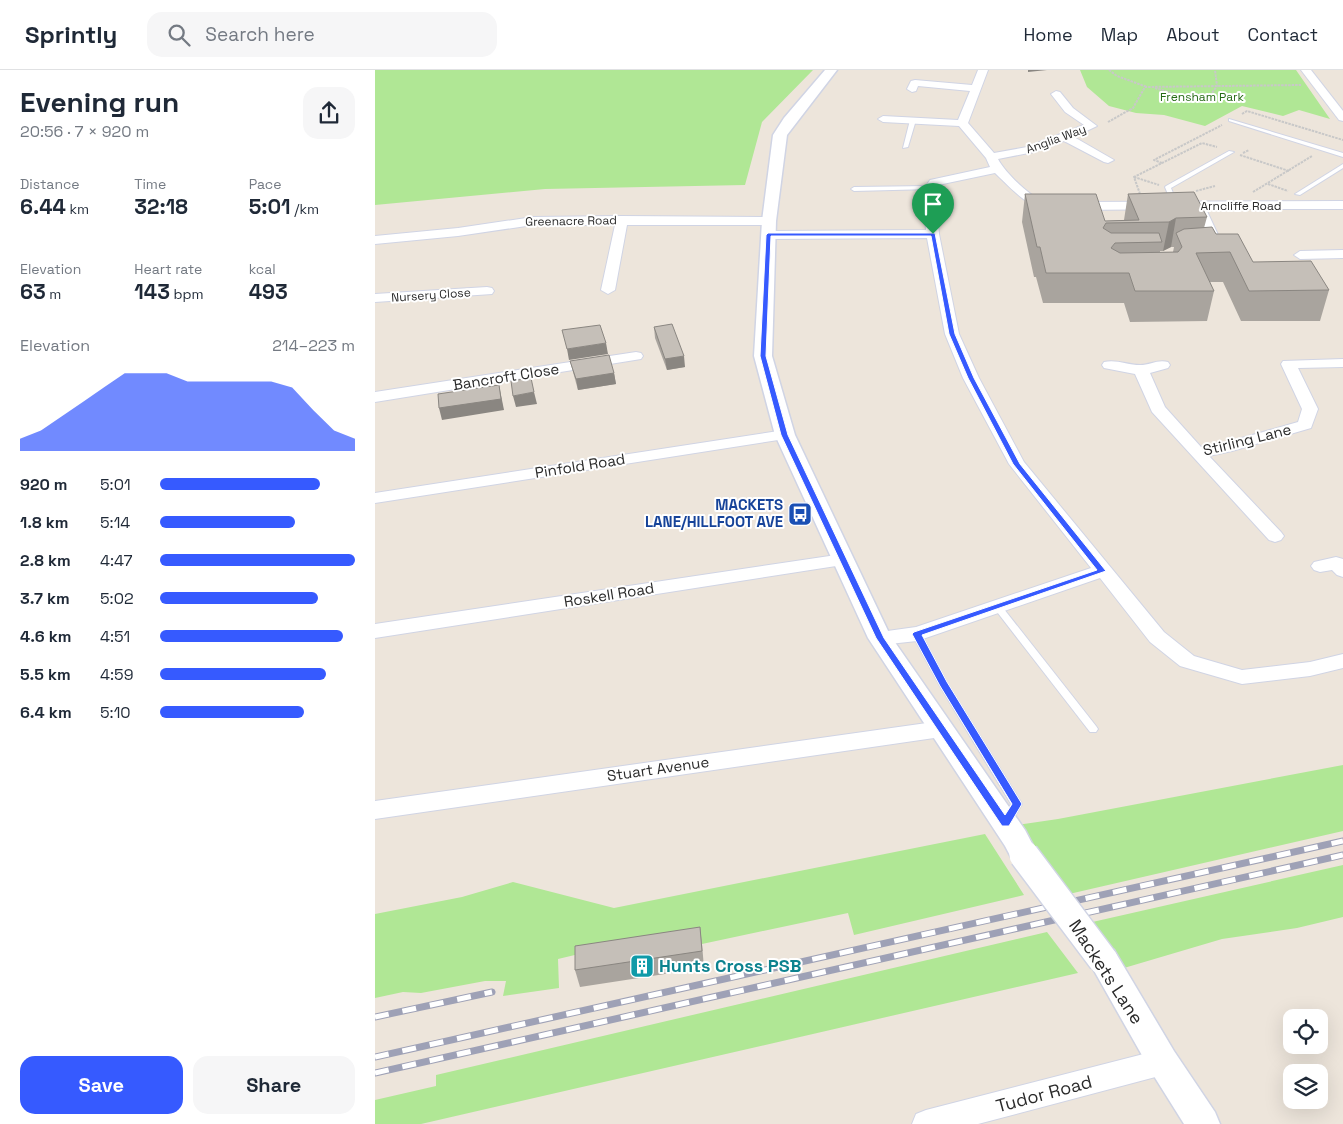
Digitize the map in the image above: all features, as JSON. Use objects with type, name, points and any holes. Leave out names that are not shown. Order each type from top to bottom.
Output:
[{"type":"street","name":"Mackets Lane","points":[[831,70],[789,121],[780,135],[769,228],[763,356],[785,435],[880,638],[1005,823],[1024,855],[1103,960],[1163,1062],[1203,1124]]},
{"type":"street","points":[[883,118],[962,123],[983,70]]},
{"type":"street","points":[[1307,70],[1343,118]]},
{"type":"street","points":[[912,89],[915,83],[975,88]]},
{"type":"street","name":"Anglia Way","points":[[1056,94],[1069,110],[1092,126]]},
{"type":"street","points":[[1326,95],[1343,95]]},
{"type":"street","name":"Anglia Way","points":[[930,188],[934,182],[994,163],[1092,126],[1108,122]]},
{"type":"street","name":"Arncliffe Road","points":[[962,123],[994,163],[1031,199],[1045,206],[1343,205]]},
{"type":"street","points":[[1066,137],[1108,160]]},
{"type":"street","points":[[930,188],[933,234],[952,334],[971,378],[1017,464],[1157,637],[1187,661],[1242,677],[1310,669],[1343,661]]},
{"type":"street","points":[[1199,206],[1215,251],[1235,255]]},
{"type":"street","points":[[1329,206],[1343,214]]},
{"type":"street","name":"Greenacre Road","points":[[375,240],[457,232],[533,221],[622,220],[933,234]]},
{"type":"street","points":[[608,290],[622,220]]},
{"type":"street","points":[[1300,256],[1343,254]]},
{"type":"street","name":"Nursery Close","points":[[375,298],[487,291]]},
{"type":"street","name":"Bancroft Close","points":[[375,397],[637,356]]},
{"type":"street","name":"Stirling Lane","points":[[1141,370],[1158,409],[1197,453],[1226,448],[1305,425],[1310,409],[1288,364],[1343,363]]},
{"type":"street","points":[[1109,365],[1141,370],[1163,365]]},
{"type":"street","name":"Pinfold Road","points":[[375,498],[785,435]]},
{"type":"street","points":[[1197,453],[1275,536]]},
{"type":"street","name":"Roskell Road","points":[[375,631],[843,560]]},
{"type":"street","points":[[1320,566],[1336,564],[1343,571]]},
{"type":"street","points":[[880,638],[917,634],[1102,571]]},
{"type":"street","name":"Stuart Avenue","points":[[375,810],[941,729]]},
{"type":"street","name":"Tudor Road","points":[[925,1124],[1163,1062]]},
{"type":"lane","points":[[905,147],[913,120]]},
{"type":"lane","points":[[1231,120],[1343,155]]},
{"type":"lane","points":[[1175,206],[1167,187],[1231,152]]},
{"type":"lane","points":[[1298,194],[1343,166]]},
{"type":"lane","points":[[854,189],[930,188]]},
{"type":"lane","points":[[997,606],[1093,729]]},
{"type":"lane","points":[[917,634],[943,684],[1017,804],[1005,823]]},
{"type":"path","points":[[1109,70],[1117,76],[1145,87],[1159,89],[1198,101],[1207,100],[1217,86],[1215,70]]},
{"type":"path","points":[[1145,87],[1318,84]]},
{"type":"path","points":[[1108,122],[1133,108],[1145,87]]},
{"type":"path","points":[[1162,163],[1154,160],[1247,111],[1343,140]]},
{"type":"path","points":[[1145,206],[1134,177],[1202,142],[1231,152]]},
{"type":"path","points":[[1229,206],[1323,149]]},
{"type":"path","points":[[1249,150],[1240,155],[1289,171]]},
{"type":"path","points":[[1268,183],[1298,194]]},
{"type":"green space","points":[[375,70],[813,70],[762,122],[745,185],[545,189],[375,205]]},
{"type":"green space","name":"Frensham Park","points":[[1080,70],[1296,70],[1330,119],[1299,110],[1283,116],[1242,106],[1205,126],[1164,115],[1136,113],[1109,106],[1087,87]]},
{"type":"green space","points":[[1343,765],[1343,831],[1069,894],[1017,825],[1058,819]]},
{"type":"green space","points":[[985,834],[1024,895],[854,935],[848,913],[702,944],[580,963],[579,954],[558,959],[559,988],[503,996],[506,981],[485,981],[421,993],[403,992],[375,998],[375,914],[462,897],[513,882],[614,908]]},
{"type":"green space","points":[[1343,865],[1343,917],[1297,928],[1222,939],[1124,968],[1088,923]]},
{"type":"green space","points":[[1047,932],[1078,973],[421,1124],[375,1124],[375,1100],[436,1086],[436,1075]]},
{"type":"building","points":[[1194,192],[1207,217],[1176,218],[1169,222],[1106,223],[1103,228],[1111,233],[1159,233],[1162,242],[1115,243],[1111,248],[1120,253],[1178,252],[1182,247],[1176,233],[1184,229],[1212,227],[1216,234],[1238,234],[1253,262],[1311,261],[1329,290],[1249,291],[1230,252],[1196,253],[1214,291],[1135,291],[1129,273],[1046,273],[1040,247],[1037,247],[1025,194],[1096,194],[1105,221],[1139,220],[1128,194]]},
{"type":"building","points":[[672,324],[684,356],[665,359],[654,327]]},
{"type":"building","points":[[600,325],[606,343],[567,349],[562,330]]},
{"type":"building","points":[[609,355],[614,373],[576,379],[570,361]]},
{"type":"building","points":[[531,378],[534,392],[513,396],[511,381]]},
{"type":"building","points":[[499,385],[501,399],[439,408],[438,394]]},
{"type":"building","points":[[700,927],[702,951],[575,970],[575,946]]},
{"type":"railway","points":[[375,1057],[1343,841]]},
{"type":"railway","points":[[375,1073],[1343,855]]},
{"type":"railway","points":[[375,1017],[492,992]]},
{"type":"place","name":"MACKETS LANE/HILLFOOT AVE","points":[[800,514]]},
{"type":"place","name":"Hunts Cross PSB","points":[[642,966]]},
{"type":"route","points":[[933,234],[952,334],[971,378],[1017,464],[1102,571],[917,634],[943,684],[1017,804],[1005,823],[880,638],[785,435],[763,356],[768,235],[933,234]]}]
